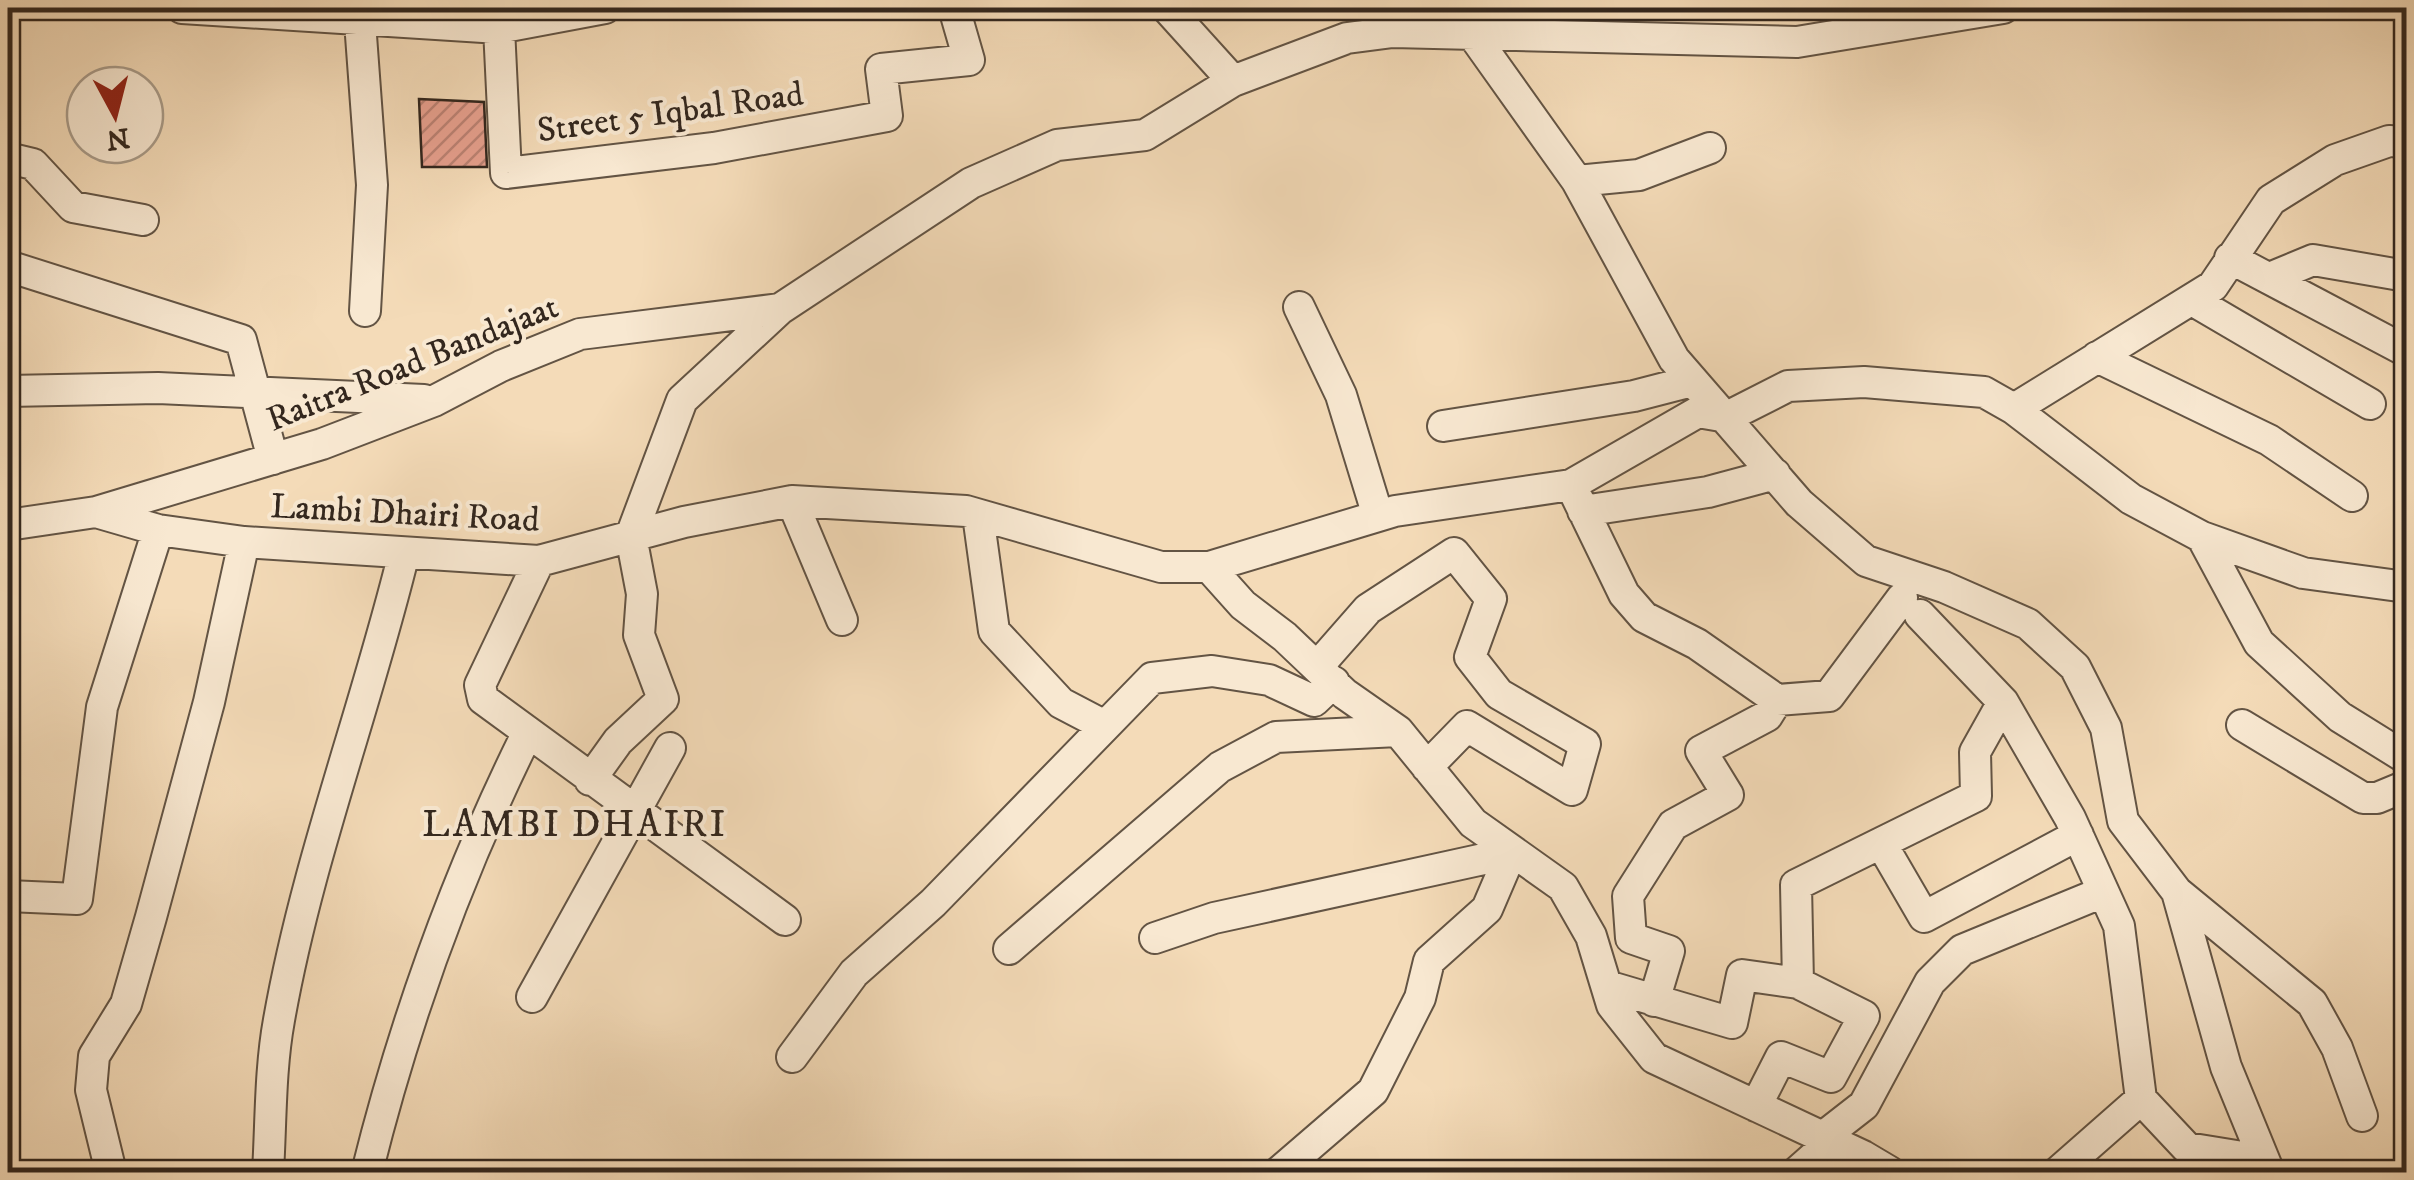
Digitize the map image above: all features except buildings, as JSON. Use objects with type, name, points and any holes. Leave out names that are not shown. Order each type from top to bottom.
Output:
[{"type":"street","points":[[194,8],[360,22],[485,21],[604,8]]},
{"type":"street","name":"Street 5 Iqbal Road","points":[[485,21],[506,173],[714,148],[887,116],[881,69],[969,60],[956,8]]},
{"type":"street","points":[[1168,8],[1232,81]]},
{"type":"street","points":[[1447,8],[1473,36],[1577,180],[1674,360],[1799,503],[1866,561],[1944,586],[2028,624],[2075,667],[2106,728],[2122,820],[2177,892],[2312,1003],[2337,1048],[2362,1116]]},
{"type":"street","name":"Raitra Road Bandajaat","points":[[96,512],[273,459],[434,401],[580,334],[780,309],[971,183],[1057,145],[1145,135],[1232,81],[1347,38],[1394,32],[1796,42],[2002,8]]},
{"type":"street","points":[[360,22],[372,185],[365,311]]},
{"type":"street","points":[[2014,409],[2213,286],[2271,200],[2335,160],[2389,141],[2406,142]]},
{"type":"street","points":[[1577,180],[1639,175],[1710,148]]},
{"type":"street","points":[[8,158],[33,164],[73,207],[142,220]]},
{"type":"street","points":[[2230,258],[2272,277],[2406,352]]},
{"type":"street","points":[[2272,277],[2313,260],[2406,276]]},
{"type":"street","points":[[8,266],[241,340],[273,459]]},
{"type":"street","points":[[2194,301],[2370,404]]},
{"type":"street","points":[[1300,308],[1341,395],[1378,516]]},
{"type":"street","points":[[590,780],[618,741],[663,699],[639,634],[642,594],[632,536],[682,400],[780,309]]},
{"type":"street","points":[[2097,356],[2269,440],[2352,496]]},
{"type":"street","points":[[1443,426],[1634,396],[1692,381]]},
{"type":"street","points":[[2265,1166],[2187,1148],[2141,1099],[2119,926],[2078,835],[2002,702],[1911,607],[1829,696],[1777,700],[1697,644],[1644,618],[1624,594],[1577,498],[1698,412],[1728,418],[1788,386],[1864,382],[1984,392],[2014,409],[2131,499],[2202,537],[2303,573],[2406,587]]},
{"type":"street","points":[[8,390],[158,388],[434,401]]},
{"type":"street","name":"Lambi Dhairi Road","points":[[8,526],[96,512],[158,530],[244,542],[540,561],[751,506],[792,502],[978,515],[1161,567],[1209,566],[1378,516],[1577,498],[1708,492],[1776,474]]},
{"type":"street","points":[[792,502],[842,620]]},
{"type":"street","points":[[978,515],[994,631],[1061,703],[1103,725]]},
{"type":"street","points":[[8,896],[76,899],[102,707],[158,530]]},
{"type":"street","points":[[2202,537],[2259,643],[2340,718],[2406,758]]},
{"type":"street","points":[[111,1172],[91,1090],[94,1056],[126,1004],[152,917],[210,702],[244,542]]},
{"type":"street","points":[[268,1172],[278,1022],[324,837],[374,676],[404,553]]},
{"type":"street","points":[[792,1056],[854,973],[933,904],[1152,678],[1212,672],[1269,680],[1314,701],[1326,674],[1368,609],[1454,553],[1491,599],[1470,658],[1499,694],[1585,744],[1572,790],[1467,726],[1427,767]]},
{"type":"street","points":[[540,561],[480,692],[527,734],[634,807],[785,920]]},
{"type":"street","points":[[1209,566],[1242,605],[1398,731],[1473,823],[1563,887],[1591,936],[1612,1005],[1654,1058],[1890,1172]]},
{"type":"street","points":[[1654,1000],[1669,952],[1631,938],[1628,896],[1672,825],[1728,794],[1702,751],[1767,716],[1777,700]]},
{"type":"street","points":[[1798,983],[1796,885],[1976,796],[1975,752],[2002,702]]},
{"type":"street","points":[[2242,725],[2363,798],[2378,798],[2406,786]]},
{"type":"street","points":[[1009,949],[1220,767],[1276,738],[1398,731]]},
{"type":"street","points":[[367,1172],[398,1048],[418,992],[473,843],[527,734]]},
{"type":"street","points":[[532,997],[670,748]]},
{"type":"street","points":[[1881,843],[1924,918],[2078,835]]},
{"type":"street","points":[[1155,938],[1214,918],[1511,853]]},
{"type":"street","points":[[1279,1172],[1373,1091],[1420,998],[1429,961],[1487,908],[1511,853]]},
{"type":"street","points":[[1798,1172],[1864,1105],[1930,982],[1962,950],[2103,892]]},
{"type":"street","points":[[2177,892],[2226,1067],[2265,1166]]},
{"type":"street","points":[[1607,986],[1732,1024],[1742,975],[1798,983],[1864,1016],[1831,1077],[1781,1057],[1756,1106]]},
{"type":"street","points":[[2058,1172],[2141,1099]]},
{"type":"district","name":"LAMBI DHAIRI","points":[[575,823]]}]
